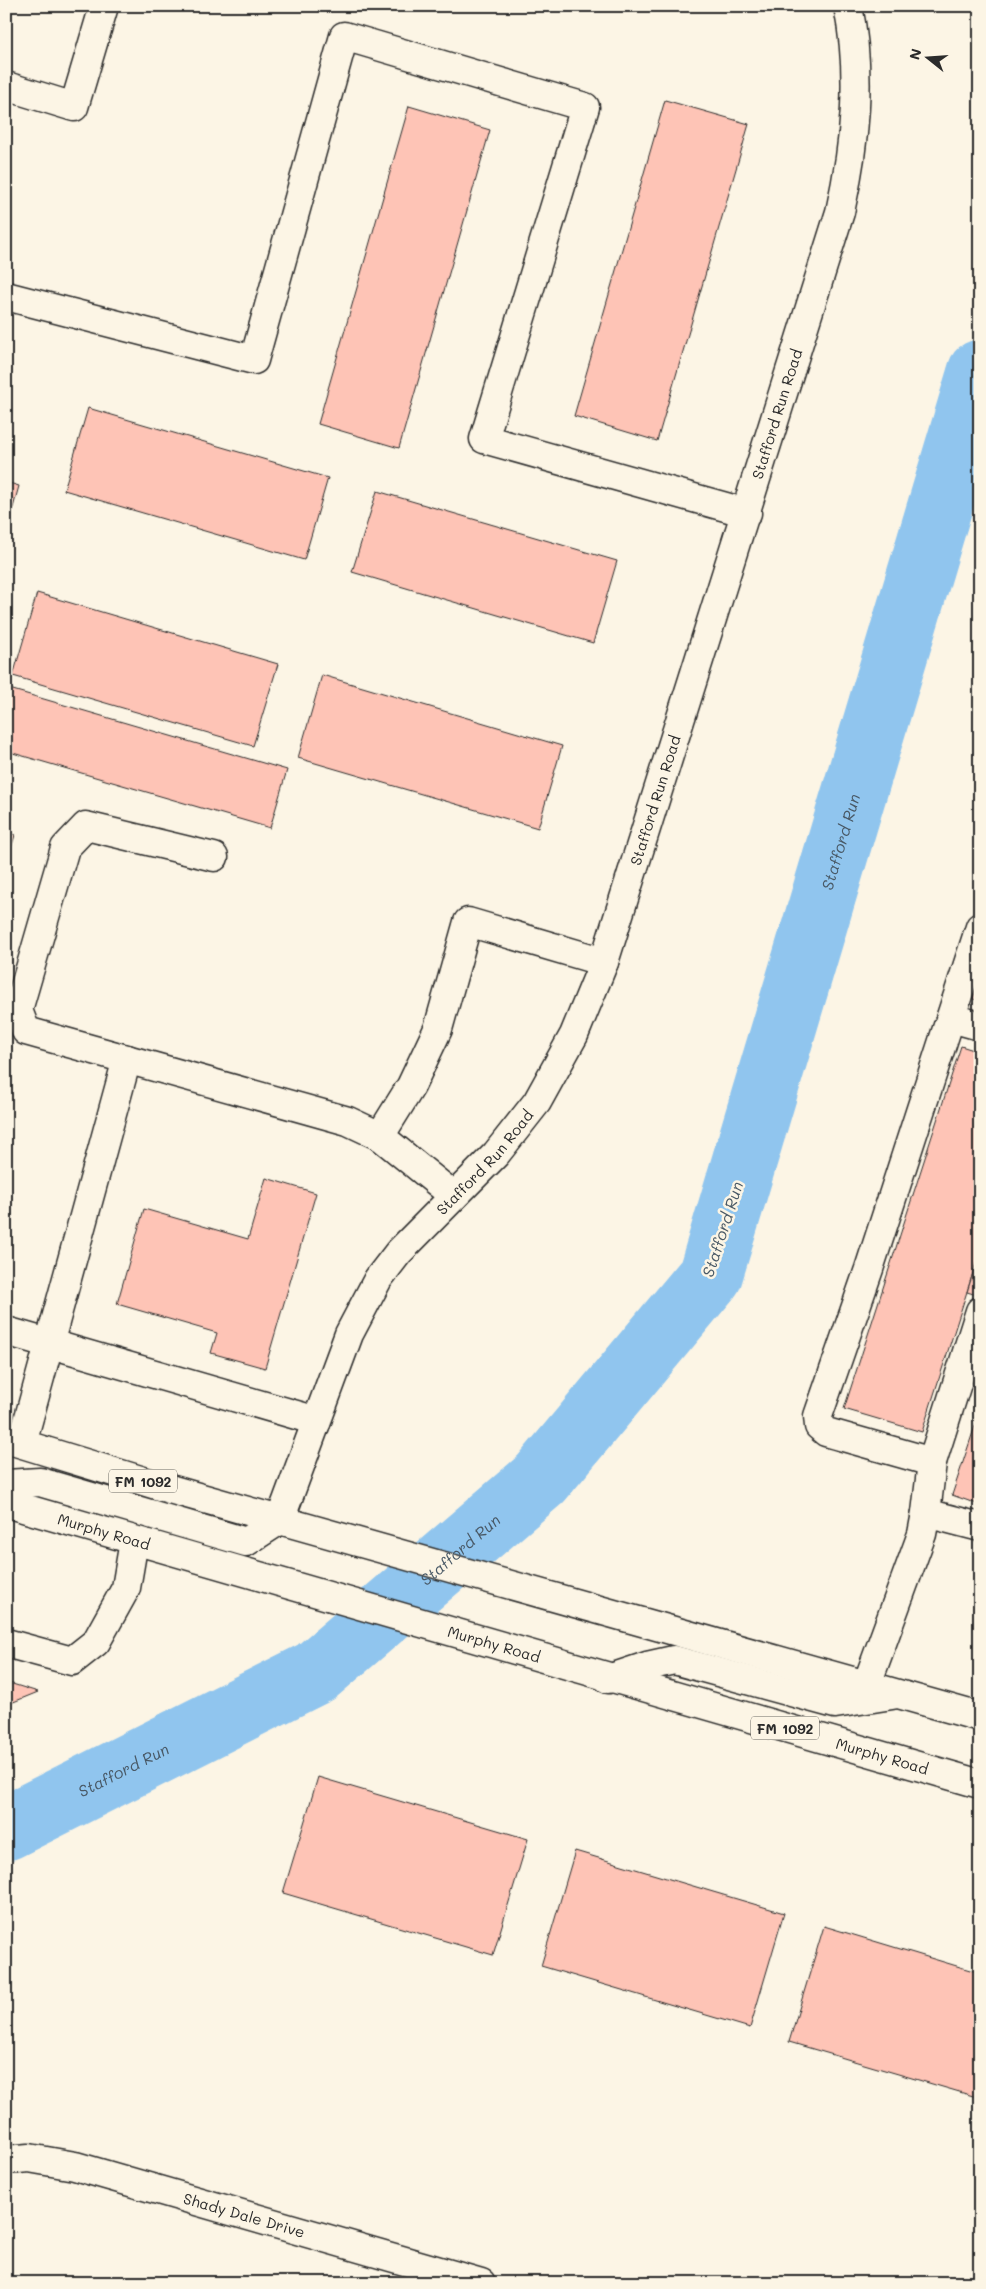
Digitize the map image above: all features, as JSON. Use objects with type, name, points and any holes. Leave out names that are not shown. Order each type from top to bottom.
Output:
[{"type":"main road","points":[[6,86],[74,107],[104,6]]},
{"type":"main road","name":"Stafford Run Road","points":[[280,1520],[349,1334],[378,1279],[398,1253],[496,1154],[536,1102],[574,1035],[604,962],[747,513],[840,212],[849,173],[855,133],[856,94],[848,6]]},
{"type":"main road","points":[[6,296],[254,360],[344,36],[585,107],[484,438],[747,513]]},
{"type":"main road","points":[[214,858],[86,826],[65,848],[18,1010],[26,1031],[348,1121],[380,1136],[454,1196]]},
{"type":"main road","points":[[380,1136],[411,1086],[438,1029],[468,922],[604,962]]},
{"type":"main road","points":[[932,1462],[826,1432],[819,1426],[818,1416],[869,1269],[980,927]]},
{"type":"main road","points":[[950,1018],[980,1026]]},
{"type":"main road","points":[[14,1441],[50,1344],[127,1059]]},
{"type":"main road","points":[[867,1684],[922,1534],[932,1462],[980,1311]]},
{"type":"main road","points":[[6,1331],[317,1421]]},
{"type":"main road","name":"FM 1092","points":[[14,1441],[173,1490],[634,1618],[980,1717]]},
{"type":"main road","points":[[6,1484],[40,1482],[246,1542],[280,1520]]},
{"type":"main road","name":"Murphy Road","points":[[6,1503],[980,1784]]},
{"type":"main road","points":[[926,1513],[980,1527]]},
{"type":"main road","points":[[6,1643],[72,1661],[96,1642],[126,1588],[134,1541]]},
{"type":"main road","points":[[608,1678],[674,1660],[835,1704],[898,1694]]},
{"type":"main road","name":"Shady Dale Drive","points":[[6,2160],[29,2158],[75,2166],[481,2283]]},
{"type":"building","points":[[665,100],[749,124],[657,441],[574,416]]},
{"type":"building","points":[[409,106],[490,130],[399,448],[318,424]]},
{"type":"building","points":[[88,408],[328,478],[304,560],[64,490]]},
{"type":"building","points":[[6,482],[19,486],[6,533]]},
{"type":"building","points":[[377,491],[617,561],[593,643],[352,572]]},
{"type":"building","points":[[37,593],[278,664],[253,746],[13,676]]},
{"type":"building","points":[[322,675],[562,746],[538,828],[298,758]]},
{"type":"building","points":[[6,688],[287,770],[270,828],[6,751]]},
{"type":"building","points":[[6,832],[15,835],[6,865]]},
{"type":"building","points":[[980,976],[980,1001],[973,999]]},
{"type":"building","points":[[961,1046],[980,1052],[980,1251],[922,1432],[844,1409]]},
{"type":"building","points":[[266,1178],[316,1193],[265,1368],[211,1353],[217,1333],[117,1304],[144,1209],[248,1239]]},
{"type":"building","points":[[980,1251],[980,1296],[967,1292]]},
{"type":"building","points":[[980,1411],[980,1505],[952,1495]]},
{"type":"building","points":[[6,1682],[38,1692],[6,1705]]},
{"type":"building","points":[[318,1777],[528,1839],[493,1955],[283,1893]]},
{"type":"building","points":[[575,1851],[784,1913],[750,2028],[541,1966]]},
{"type":"building","points":[[824,1926],[980,1973],[980,2098],[789,2042]]},
{"type":"waterway","name":"Stafford Run","points":[[6,1828],[316,1672],[541,1479],[710,1276],[980,372]]}]
